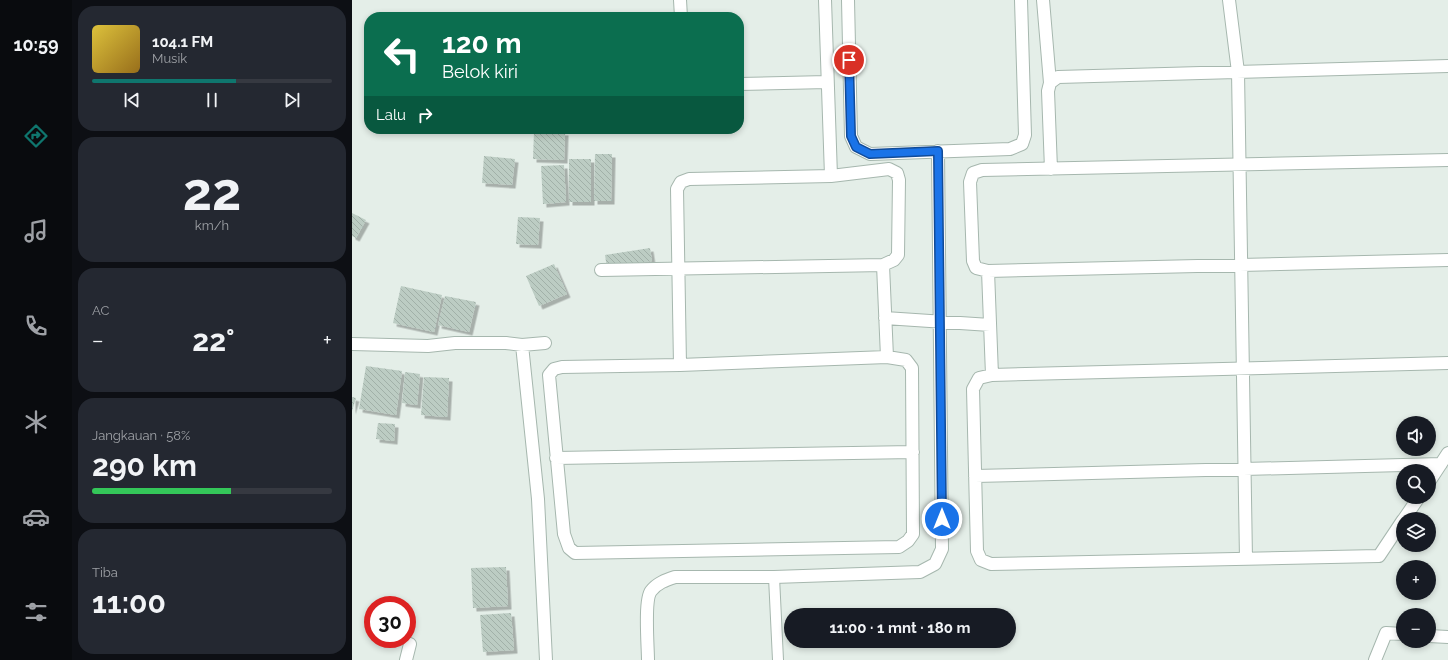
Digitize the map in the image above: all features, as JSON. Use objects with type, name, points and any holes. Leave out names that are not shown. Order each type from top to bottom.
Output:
[{"type":"street","points":[[680,0],[681,12]]},
{"type":"street","points":[[825,0],[831,176]]},
{"type":"street","points":[[848,0],[851,136],[856,147],[870,154],[1010,149],[1022,144],[1025,135],[1022,0]]},
{"type":"street","points":[[1043,0],[1050,83],[1048,91],[1051,169]]},
{"type":"street","points":[[1230,0],[1238,72],[1246,559]]},
{"type":"street","points":[[1050,83],[1058,77],[1448,66]]},
{"type":"street","points":[[744,84],[828,82]]},
{"type":"street","points":[[648,660],[647,608],[650,592],[661,582],[675,577],[774,577],[920,572],[935,564],[942,549],[941,322],[938,151]]},
{"type":"street","points":[[1448,160],[982,170],[973,173],[970,182],[973,261],[976,268],[988,271],[1448,260]]},
{"type":"street","points":[[601,270],[678,268],[883,265],[894,260],[898,255],[899,180],[897,173],[889,169],[831,176],[689,179],[681,182],[677,189],[678,268],[680,364]]},
{"type":"street","points":[[883,265],[887,356]]},
{"type":"street","points":[[988,271],[992,375]]},
{"type":"street","points":[[885,318],[990,326]]},
{"type":"street","points":[[352,344],[428,346],[481,342],[522,344],[545,343]]},
{"type":"street","points":[[522,344],[538,499],[546,660]]},
{"type":"street","points":[[887,356],[906,360],[912,368],[913,534],[908,541],[899,547],[591,552],[575,552],[569,548],[564,534],[548,375],[554,369],[562,367],[887,356]]},
{"type":"street","points":[[1396,532],[1379,556],[991,564],[981,560],[977,552],[974,389],[979,378],[992,375],[1448,363]]},
{"type":"street","points":[[556,458],[913,452]]},
{"type":"street","points":[[1436,472],[1448,453]]},
{"type":"street","points":[[975,476],[1441,464]]},
{"type":"street","points":[[1375,660],[1386,633],[1396,634]]},
{"type":"street","points":[[1436,636],[1448,637]]},
{"type":"street","points":[[406,660],[409,648]]},
{"type":"lane","points":[[774,577],[778,660]]},
{"type":"building","points":[[534,134],[565,134],[564,160],[533,159]]},
{"type":"building","points":[[595,154],[612,154],[611,201],[594,201]]},
{"type":"building","points":[[484,156],[515,159],[512,185],[482,183]]},
{"type":"building","points":[[569,159],[591,159],[591,202],[569,202]]},
{"type":"building","points":[[564,165],[566,202],[543,204],[541,166]]},
{"type":"building","points":[[352,213],[366,220],[356,238],[352,236]]},
{"type":"building","points":[[518,217],[540,218],[538,245],[516,244]]},
{"type":"building","points":[[650,248],[652,261],[607,268],[605,255]]},
{"type":"building","points":[[554,264],[567,294],[539,306],[526,276]]},
{"type":"building","points":[[401,286],[442,295],[434,332],[393,323]]},
{"type":"building","points":[[445,296],[476,302],[469,332],[438,325]]},
{"type":"building","points":[[366,366],[402,371],[396,415],[359,409]]},
{"type":"building","points":[[405,372],[420,374],[417,405],[402,403]]},
{"type":"building","points":[[424,377],[449,378],[447,417],[421,415]]},
{"type":"building","points":[[352,397],[356,398],[352,411]]},
{"type":"building","points":[[378,423],[395,424],[394,441],[376,439]]},
{"type":"building","points":[[506,567],[508,606],[473,608],[471,568]]},
{"type":"building","points":[[511,613],[514,650],[483,652],[480,615]]},
{"type":"route","points":[[849,60],[851,136],[856,147],[870,154],[938,151],[942,519]]}]
